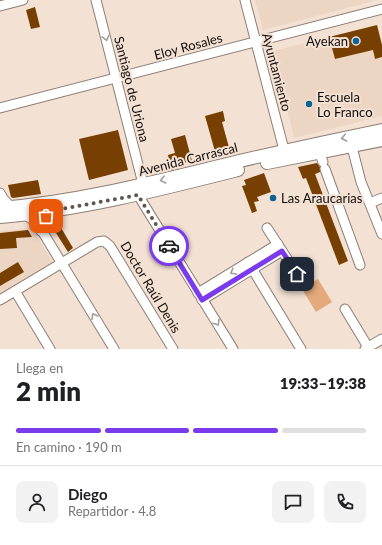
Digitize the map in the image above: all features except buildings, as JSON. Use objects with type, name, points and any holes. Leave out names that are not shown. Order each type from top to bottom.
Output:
[{"type":"main road","name":"Avenida Carrascal","points":[[6,208],[140,190],[284,150],[382,130]]},
{"type":"main road","name":"Avenida Carrascal","points":[[0,218],[51,211],[260,164],[322,161],[352,147],[382,140]]},
{"type":"main road","points":[[42,230],[43,220],[51,211]]},
{"type":"street","points":[[0,6],[23,0]]},
{"type":"street","name":"Santiago de Uriona","points":[[96,0],[116,78],[140,190],[200,296],[233,349]]},
{"type":"street","name":"Ayuntamiento","points":[[245,0],[284,150]]},
{"type":"street","name":"Eloy Rosales","points":[[0,108],[382,9]]},
{"type":"street","points":[[352,147],[357,170],[382,234]]},
{"type":"street","points":[[322,161],[360,265]]},
{"type":"street","points":[[0,193],[6,203],[6,208],[27,215],[35,221],[42,230],[114,349]]},
{"type":"street","points":[[370,203],[382,198]]},
{"type":"street","points":[[268,228],[297,274]]},
{"type":"street","name":"Doctor Raúl Denis","points":[[62,263],[97,242],[104,241],[110,246],[173,349]]},
{"type":"street","points":[[200,296],[280,248]]},
{"type":"street","points":[[0,300],[62,263]]},
{"type":"street","points":[[250,266],[301,349]]},
{"type":"street","points":[[15,292],[50,349]]},
{"type":"street","points":[[345,309],[367,348],[382,339]]},
{"type":"shaded area","points":[[255,0],[373,0],[374,1],[263,30]]},
{"type":"shaded area","points":[[329,37],[335,59],[373,50],[375,59],[382,57],[382,116],[294,138],[273,51]]},
{"type":"shaded area","points":[[32,228],[53,263],[0,294],[0,231]]},
{"type":"shaded area","points":[[318,279],[332,302],[316,312],[302,289]]},
{"type":"way so far","points":[[46,216],[51,211],[86,206],[138,195],[169,246]]},
{"type":"place","name":"Ayekan","points":[[356,41]]},
{"type":"place","name":"Escuela Lo Franco","points":[[309,104]]},
{"type":"place","name":"Las Araucarias","points":[[273,198]]},
{"type":"route","points":[[169,246],[202,300],[282,251],[297,274]]}]
